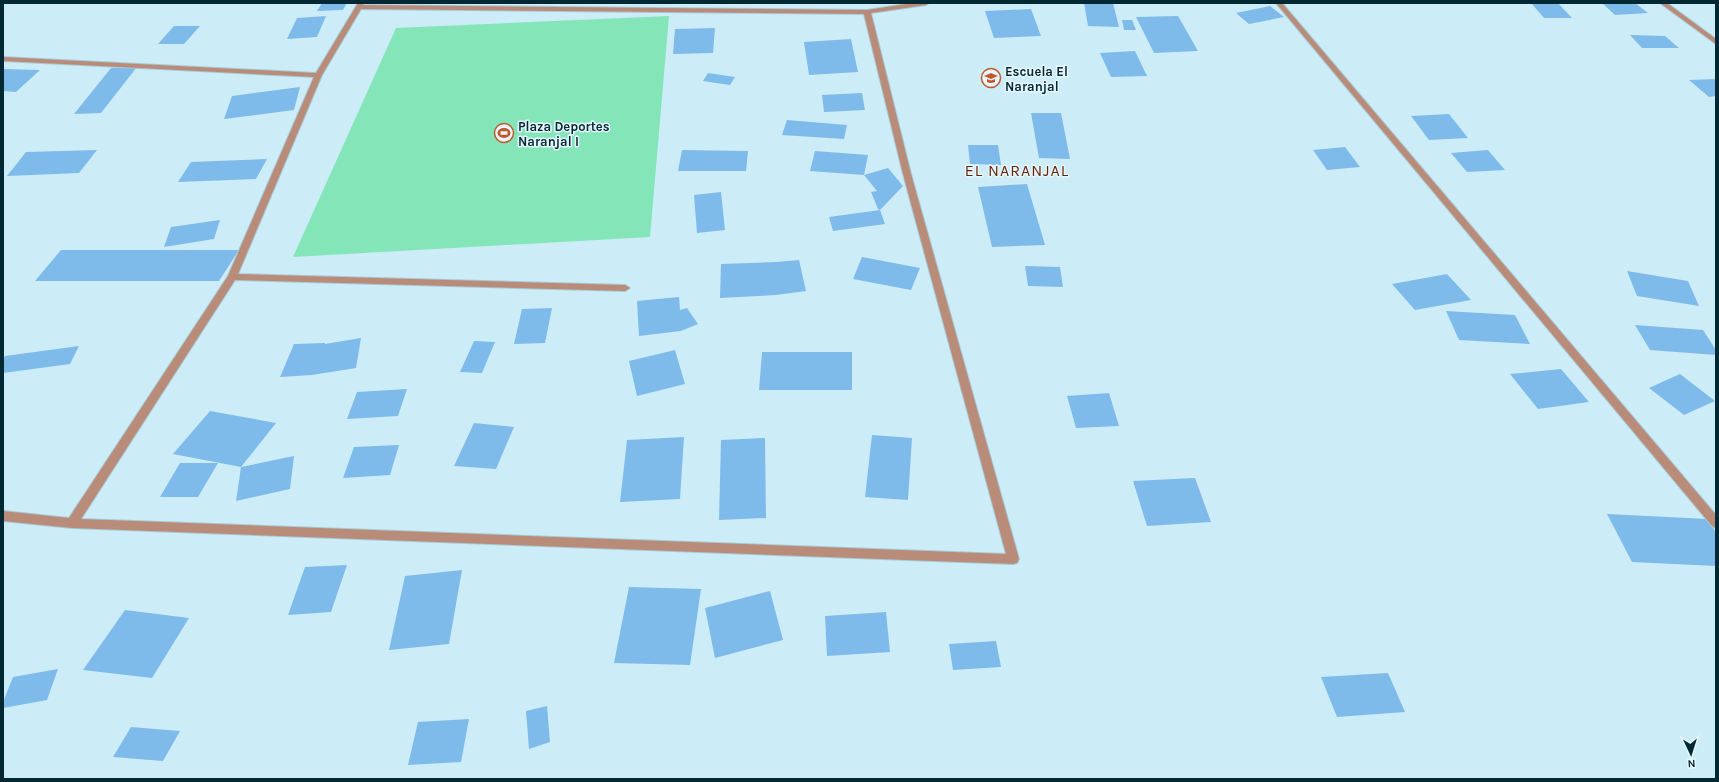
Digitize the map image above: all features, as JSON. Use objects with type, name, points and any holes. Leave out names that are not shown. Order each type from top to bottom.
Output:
[{"type":"street","points":[[72,523],[232,277],[318,75],[360,5],[867,12],[926,3]]},
{"type":"street","points":[[1279,3],[1716,524]]},
{"type":"street","points":[[1663,3],[1716,42]]},
{"type":"street","points":[[3,516],[72,523],[1013,559],[907,174],[867,12]]},
{"type":"street","points":[[3,59],[318,75]]},
{"type":"street","points":[[232,277],[625,288]]},
{"type":"green space","name":"Plaza Deportes Naranjal I","points":[[669,16],[650,237],[293,257],[396,28]]},
{"type":"building","points":[[322,3],[347,3],[343,10],[317,11]]},
{"type":"building","points":[[1084,3],[1113,3],[1119,27],[1088,26]]},
{"type":"building","points":[[1531,3],[1558,3],[1572,18],[1544,18]]},
{"type":"building","points":[[1602,3],[1635,3],[1648,13],[1615,15]]},
{"type":"building","points":[[1270,6],[1284,17],[1249,24],[1236,13]]},
{"type":"building","points":[[1031,9],[1041,36],[994,38],[985,11]]},
{"type":"building","points":[[326,16],[317,37],[287,39],[297,18]]},
{"type":"building","points":[[1178,16],[1198,51],[1154,53],[1136,17]]},
{"type":"building","points":[[1122,20],[1132,20],[1136,30],[1124,30]]},
{"type":"building","points":[[174,26],[200,26],[184,44],[158,44]]},
{"type":"building","points":[[715,28],[713,53],[673,54],[675,29]]},
{"type":"building","points":[[1630,35],[1665,36],[1679,48],[1642,48]]},
{"type":"building","points":[[851,39],[858,72],[809,75],[804,42]]},
{"type":"building","points":[[1135,51],[1147,76],[1111,77],[1100,53]]},
{"type":"building","points":[[137,67],[101,113],[74,114],[111,68]]},
{"type":"building","points":[[3,69],[40,70],[16,92],[3,91]]},
{"type":"building","points":[[708,73],[735,77],[730,85],[703,81]]},
{"type":"building","points":[[1716,79],[1716,96],[1709,97],[1689,80]]},
{"type":"building","points":[[300,87],[294,110],[224,119],[232,96]]},
{"type":"building","points":[[862,93],[865,110],[824,112],[822,95]]},
{"type":"building","points":[[1031,113],[1061,113],[1070,159],[1039,158]]},
{"type":"building","points":[[1449,114],[1468,138],[1429,140],[1411,116]]},
{"type":"building","points":[[787,120],[847,125],[844,139],[782,135]]},
{"type":"building","points":[[968,145],[998,145],[1001,165],[970,164]]},
{"type":"building","points":[[1345,147],[1360,167],[1327,170],[1313,150]]},
{"type":"building","points":[[97,150],[79,173],[7,176],[26,152]]},
{"type":"building","points":[[682,150],[748,151],[746,171],[678,171]]},
{"type":"building","points":[[1488,150],[1505,170],[1467,172],[1451,153]]},
{"type":"building","points":[[815,151],[868,155],[864,175],[810,171]]},
{"type":"building","points":[[267,159],[256,179],[178,182],[191,162]]},
{"type":"building","points":[[888,168],[903,186],[880,210],[878,209],[871,192],[877,191],[864,175]]},
{"type":"building","points":[[1027,184],[1045,245],[992,247],[978,187]]},
{"type":"building","points":[[721,192],[725,230],[697,233],[694,195]]},
{"type":"building","points":[[880,210],[885,224],[833,231],[829,217]]},
{"type":"building","points":[[220,220],[214,239],[164,247],[171,227]]},
{"type":"building","points":[[61,250],[239,250],[219,281],[35,281]]},
{"type":"building","points":[[862,257],[920,268],[911,290],[853,279]]},
{"type":"building","points":[[799,260],[806,291],[776,295],[720,298],[721,264]]},
{"type":"building","points":[[1025,266],[1060,267],[1063,287],[1028,286]]},
{"type":"building","points":[[1627,271],[1688,281],[1699,306],[1637,296]]},
{"type":"building","points":[[1447,274],[1471,300],[1415,310],[1392,284]]},
{"type":"building","points":[[679,297],[680,310],[687,308],[698,324],[681,331],[639,336],[637,301]]},
{"type":"building","points":[[552,308],[545,343],[514,344],[522,309]]},
{"type":"building","points":[[1446,311],[1515,315],[1530,344],[1459,340]]},
{"type":"building","points":[[1635,325],[1703,330],[1716,350],[1716,355],[1650,350]]},
{"type":"building","points":[[361,338],[356,368],[312,375],[280,377],[294,344],[325,344]]},
{"type":"building","points":[[474,341],[495,342],[482,373],[460,372]]},
{"type":"building","points":[[79,346],[70,364],[3,373],[3,360],[5,356]]},
{"type":"building","points":[[675,350],[685,384],[637,396],[629,361]]},
{"type":"building","points":[[762,352],[852,352],[852,390],[759,390]]},
{"type":"building","points":[[1561,369],[1589,402],[1538,409],[1510,374]]},
{"type":"building","points":[[1680,374],[1715,401],[1684,415],[1649,388]]},
{"type":"building","points":[[407,389],[398,416],[347,419],[357,392]]},
{"type":"building","points":[[1109,393],[1119,426],[1076,428],[1067,396]]},
{"type":"building","points":[[210,411],[276,423],[241,467],[173,454]]},
{"type":"building","points":[[474,423],[514,427],[496,469],[454,466]]},
{"type":"building","points":[[872,435],[912,438],[908,500],[865,497]]},
{"type":"building","points":[[684,437],[680,499],[620,502],[627,440]]},
{"type":"building","points":[[765,438],[766,518],[719,520],[721,440]]},
{"type":"building","points":[[399,445],[390,475],[343,478],[354,447]]},
{"type":"building","points":[[294,456],[290,489],[236,501],[241,467]]},
{"type":"building","points":[[180,463],[218,463],[198,497],[160,497]]},
{"type":"building","points":[[1195,478],[1211,522],[1147,526],[1133,481]]},
{"type":"building","points":[[1607,514],[1708,519],[1716,533],[1716,566],[1632,562]]},
{"type":"building","points":[[347,565],[331,612],[288,615],[305,567]]},
{"type":"building","points":[[462,570],[449,644],[389,650],[405,576]]},
{"type":"building","points":[[629,587],[701,589],[690,665],[614,663]]},
{"type":"building","points":[[770,591],[783,640],[715,658],[705,608]]},
{"type":"building","points":[[125,610],[189,618],[152,678],[83,670]]},
{"type":"building","points":[[886,612],[890,652],[827,656],[825,616]]},
{"type":"building","points":[[996,641],[1001,667],[953,670],[949,644]]},
{"type":"building","points":[[58,669],[47,700],[3,708],[3,702],[13,677]]},
{"type":"building","points":[[1388,673],[1405,712],[1337,717],[1321,677]]},
{"type":"building","points":[[547,706],[550,742],[529,749],[526,711]]},
{"type":"building","points":[[469,719],[461,762],[408,765],[418,722]]},
{"type":"building","points":[[131,727],[180,731],[163,761],[113,757]]},
{"type":"place","name":"Escuela El Naranjal","points":[[991,78]]},
{"type":"place","name":"Plaza Deportes Naranjal I","points":[[504,133]]},
{"type":"district","name":"EL NARANJAL","points":[[1017,170]]}]
